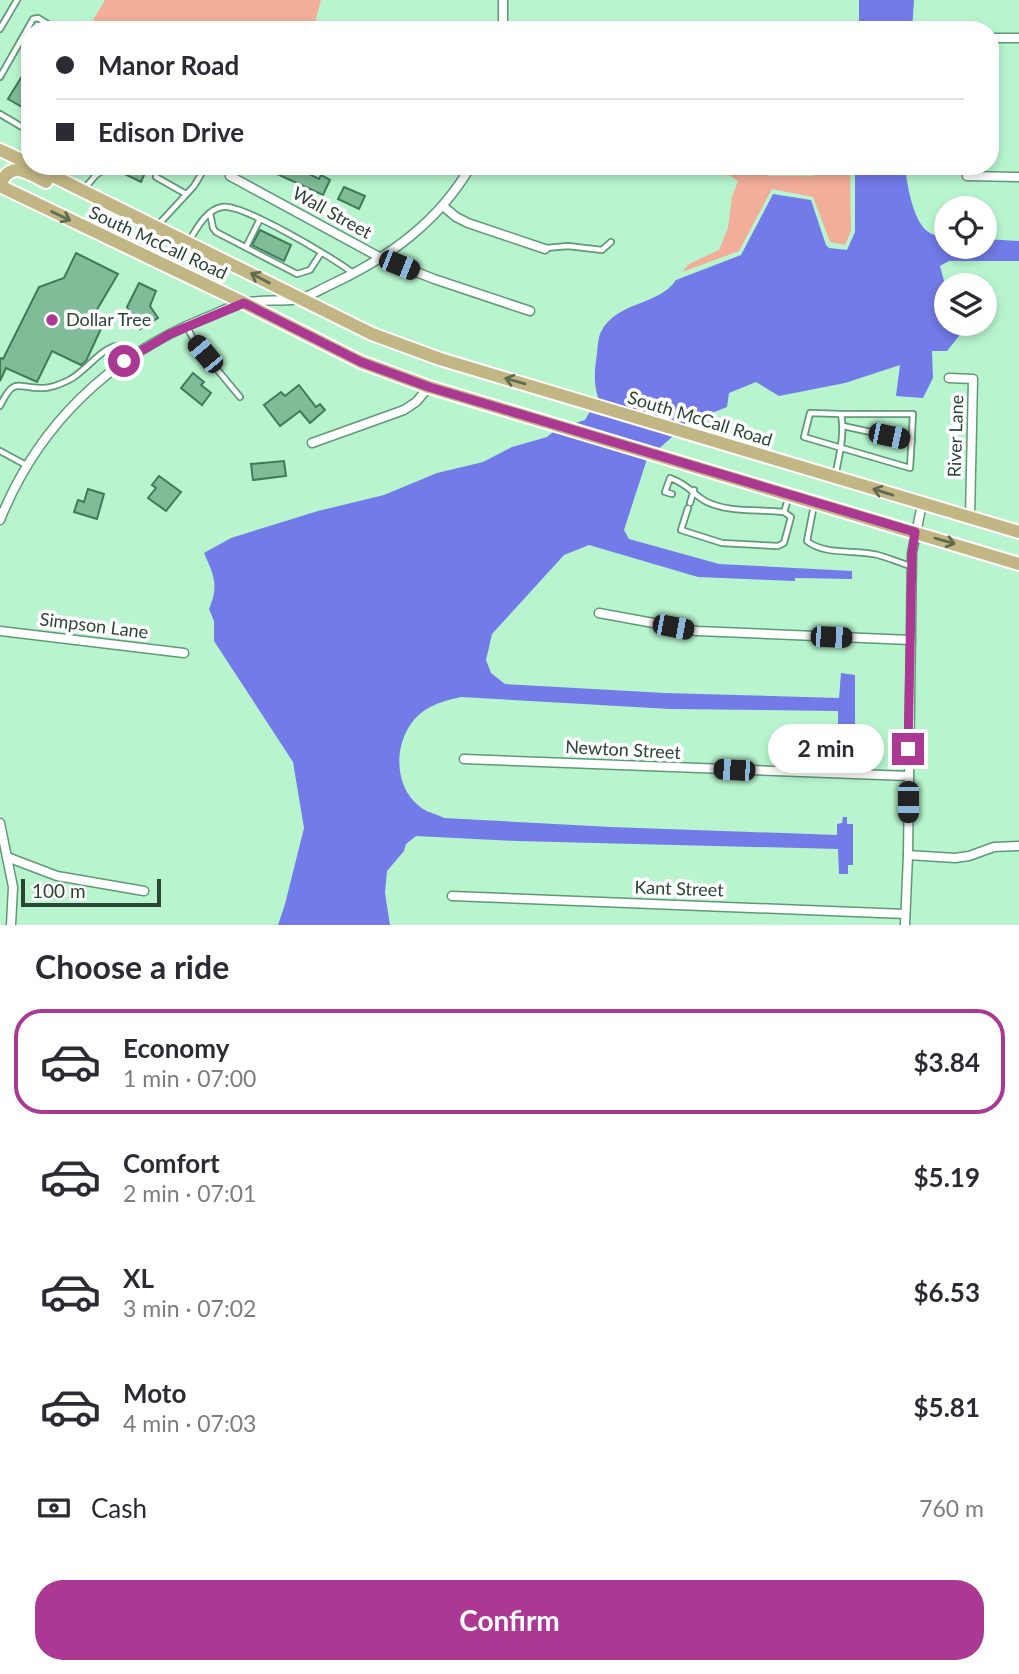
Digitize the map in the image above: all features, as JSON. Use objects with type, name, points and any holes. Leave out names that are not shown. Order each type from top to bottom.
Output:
[{"type":"main road","name":"South McCall Road","points":[[0,150],[21,160]]},
{"type":"main road","points":[[0,185],[4,174],[21,170]]},
{"type":"main road","points":[[31,175],[67,192],[83,190]]},
{"type":"main road","name":"South McCall Road","points":[[52,175],[372,334],[440,359],[1019,532]]},
{"type":"main road","name":"South McCall Road","points":[[0,185],[361,362],[429,387],[1019,564]]},
{"type":"street","points":[[503,0],[503,21]]},
{"type":"street","points":[[999,38],[1019,38]]},
{"type":"street","points":[[0,520],[38,446],[72,404],[102,377],[137,353],[187,326],[244,303],[300,299],[354,274],[418,232],[443,206],[465,175]]},
{"type":"street","name":"Wall Street","points":[[230,176],[381,258],[530,311]]},
{"type":"street","points":[[967,176],[1019,177]]},
{"type":"street","points":[[443,206],[468,223],[545,249]]},
{"type":"street","name":"River Lane","points":[[949,378],[973,380],[970,517]]},
{"type":"street","points":[[312,443],[404,410],[416,402],[429,387]]},
{"type":"street","points":[[905,925],[912,566],[915,532],[922,504]]},
{"type":"street","points":[[599,613],[697,631],[911,640]]},
{"type":"street","name":"Simpson Lane","points":[[0,631],[184,653]]},
{"type":"street","name":"Newton Street","points":[[464,759],[908,776]]},
{"type":"street","points":[[0,823],[13,887],[11,925]]},
{"type":"street","points":[[908,855],[955,858],[994,847],[1019,846]]},
{"type":"street","points":[[8,857],[57,876],[144,891]]},
{"type":"street","name":"Kant Street","points":[[452,896],[905,914]]},
{"type":"lane","points":[[0,29],[17,0]]},
{"type":"lane","points":[[0,77],[20,42]]},
{"type":"lane","points":[[0,114],[21,126]]},
{"type":"lane","points":[[83,190],[96,175]]},
{"type":"lane","points":[[158,226],[194,186],[200,175]]},
{"type":"lane","points":[[156,177],[186,194]]},
{"type":"lane","points":[[189,241],[210,212],[220,207],[231,207],[260,219],[354,274]]},
{"type":"lane","points":[[210,212],[216,232],[297,274],[310,270],[321,253]]},
{"type":"lane","points":[[246,247],[260,219]]},
{"type":"lane","points":[[545,249],[568,246],[602,250],[611,242]]},
{"type":"lane","points":[[187,326],[196,344],[240,397]]},
{"type":"lane","points":[[0,406],[11,388],[20,384],[41,389],[51,388],[70,380],[116,345],[137,353]]},
{"type":"lane","points":[[810,413],[914,414],[912,441],[910,468],[804,437],[810,413]]},
{"type":"lane","points":[[835,478],[843,426],[841,414]]},
{"type":"lane","points":[[843,426],[912,441]]},
{"type":"lane","points":[[0,451],[26,465]]},
{"type":"lane","points":[[672,494],[665,492],[670,478],[684,483],[694,490],[704,500],[724,508],[756,513],[784,512],[791,517],[784,543],[778,546],[753,542],[722,543],[681,530],[694,490]]},
{"type":"lane","points":[[784,512],[790,494]]},
{"type":"lane","points":[[815,502],[807,541],[813,546],[855,554],[876,554],[912,566]]},
{"type":"lane","points":[[714,511],[715,505]]},
{"type":"shaded area","points":[[105,0],[321,0],[315,21],[92,21]]},
{"type":"shaded area","points":[[729,175],[850,175],[851,231],[845,245],[830,242],[813,197],[772,189],[739,251],[682,272],[689,264],[719,250],[728,228],[732,197],[738,181]]},
{"type":"water","points":[[859,0],[914,0],[913,21],[859,21]]},
{"type":"water","points":[[855,175],[906,175],[915,213],[924,228],[934,234],[934,259],[997,259],[997,240],[1019,241],[1019,261],[949,261],[940,266],[942,273],[934,273],[934,336],[959,336],[947,351],[932,351],[933,378],[923,398],[896,396],[900,365],[845,383],[779,396],[756,382],[729,393],[727,407],[696,416],[647,459],[624,530],[629,539],[719,564],[852,571],[852,579],[795,578],[795,581],[698,577],[589,545],[564,555],[492,634],[486,660],[491,673],[505,684],[665,693],[839,698],[841,673],[855,675],[855,728],[838,728],[838,711],[670,709],[461,697],[433,705],[415,719],[402,744],[400,771],[410,796],[422,808],[444,818],[837,835],[837,824],[842,823],[843,817],[847,817],[847,824],[853,824],[853,865],[848,865],[848,874],[839,874],[838,849],[416,836],[406,844],[404,851],[387,871],[385,893],[390,925],[278,925],[304,828],[293,762],[214,641],[214,621],[209,609],[214,593],[214,581],[204,553],[231,538],[318,511],[384,495],[437,473],[483,462],[512,447],[547,437],[557,429],[585,420],[598,397],[595,375],[598,342],[608,322],[617,314],[659,295],[676,280],[741,255],[773,194],[811,200],[826,245],[829,248],[847,250],[855,232]]},
{"type":"building","points":[[21,78],[21,107],[8,99]]},
{"type":"building","points":[[126,175],[144,175],[141,182]]},
{"type":"building","points":[[279,175],[311,175],[319,179],[321,175],[330,180],[323,195]]},
{"type":"building","points":[[344,187],[365,196],[359,209],[338,199]]},
{"type":"building","points":[[260,230],[291,245],[284,261],[252,245]]},
{"type":"building","points":[[76,253],[118,274],[95,313],[106,318],[86,361],[81,365],[52,351],[37,382],[6,368],[0,381],[0,358],[3,359],[39,287],[64,278]]},
{"type":"building","points":[[139,283],[156,291],[150,306],[158,318],[140,329],[127,307]]},
{"type":"building","points":[[193,373],[204,382],[201,385],[211,393],[202,405],[181,388]]},
{"type":"building","points":[[299,385],[316,407],[320,404],[325,410],[310,423],[300,411],[280,426],[264,405],[281,392],[285,396]]},
{"type":"building","points":[[284,461],[286,476],[253,480],[251,464]]},
{"type":"building","points":[[159,476],[181,492],[166,511],[148,498],[156,488],[152,485]]},
{"type":"building","points":[[88,489],[104,494],[97,519],[74,512],[78,500],[84,502]]},
{"type":"place","name":"Dollar Tree","points":[[52,320]]},
{"type":"route","points":[[124,361],[170,334],[244,303],[361,362],[429,387],[915,532],[912,553],[908,749]]}]
